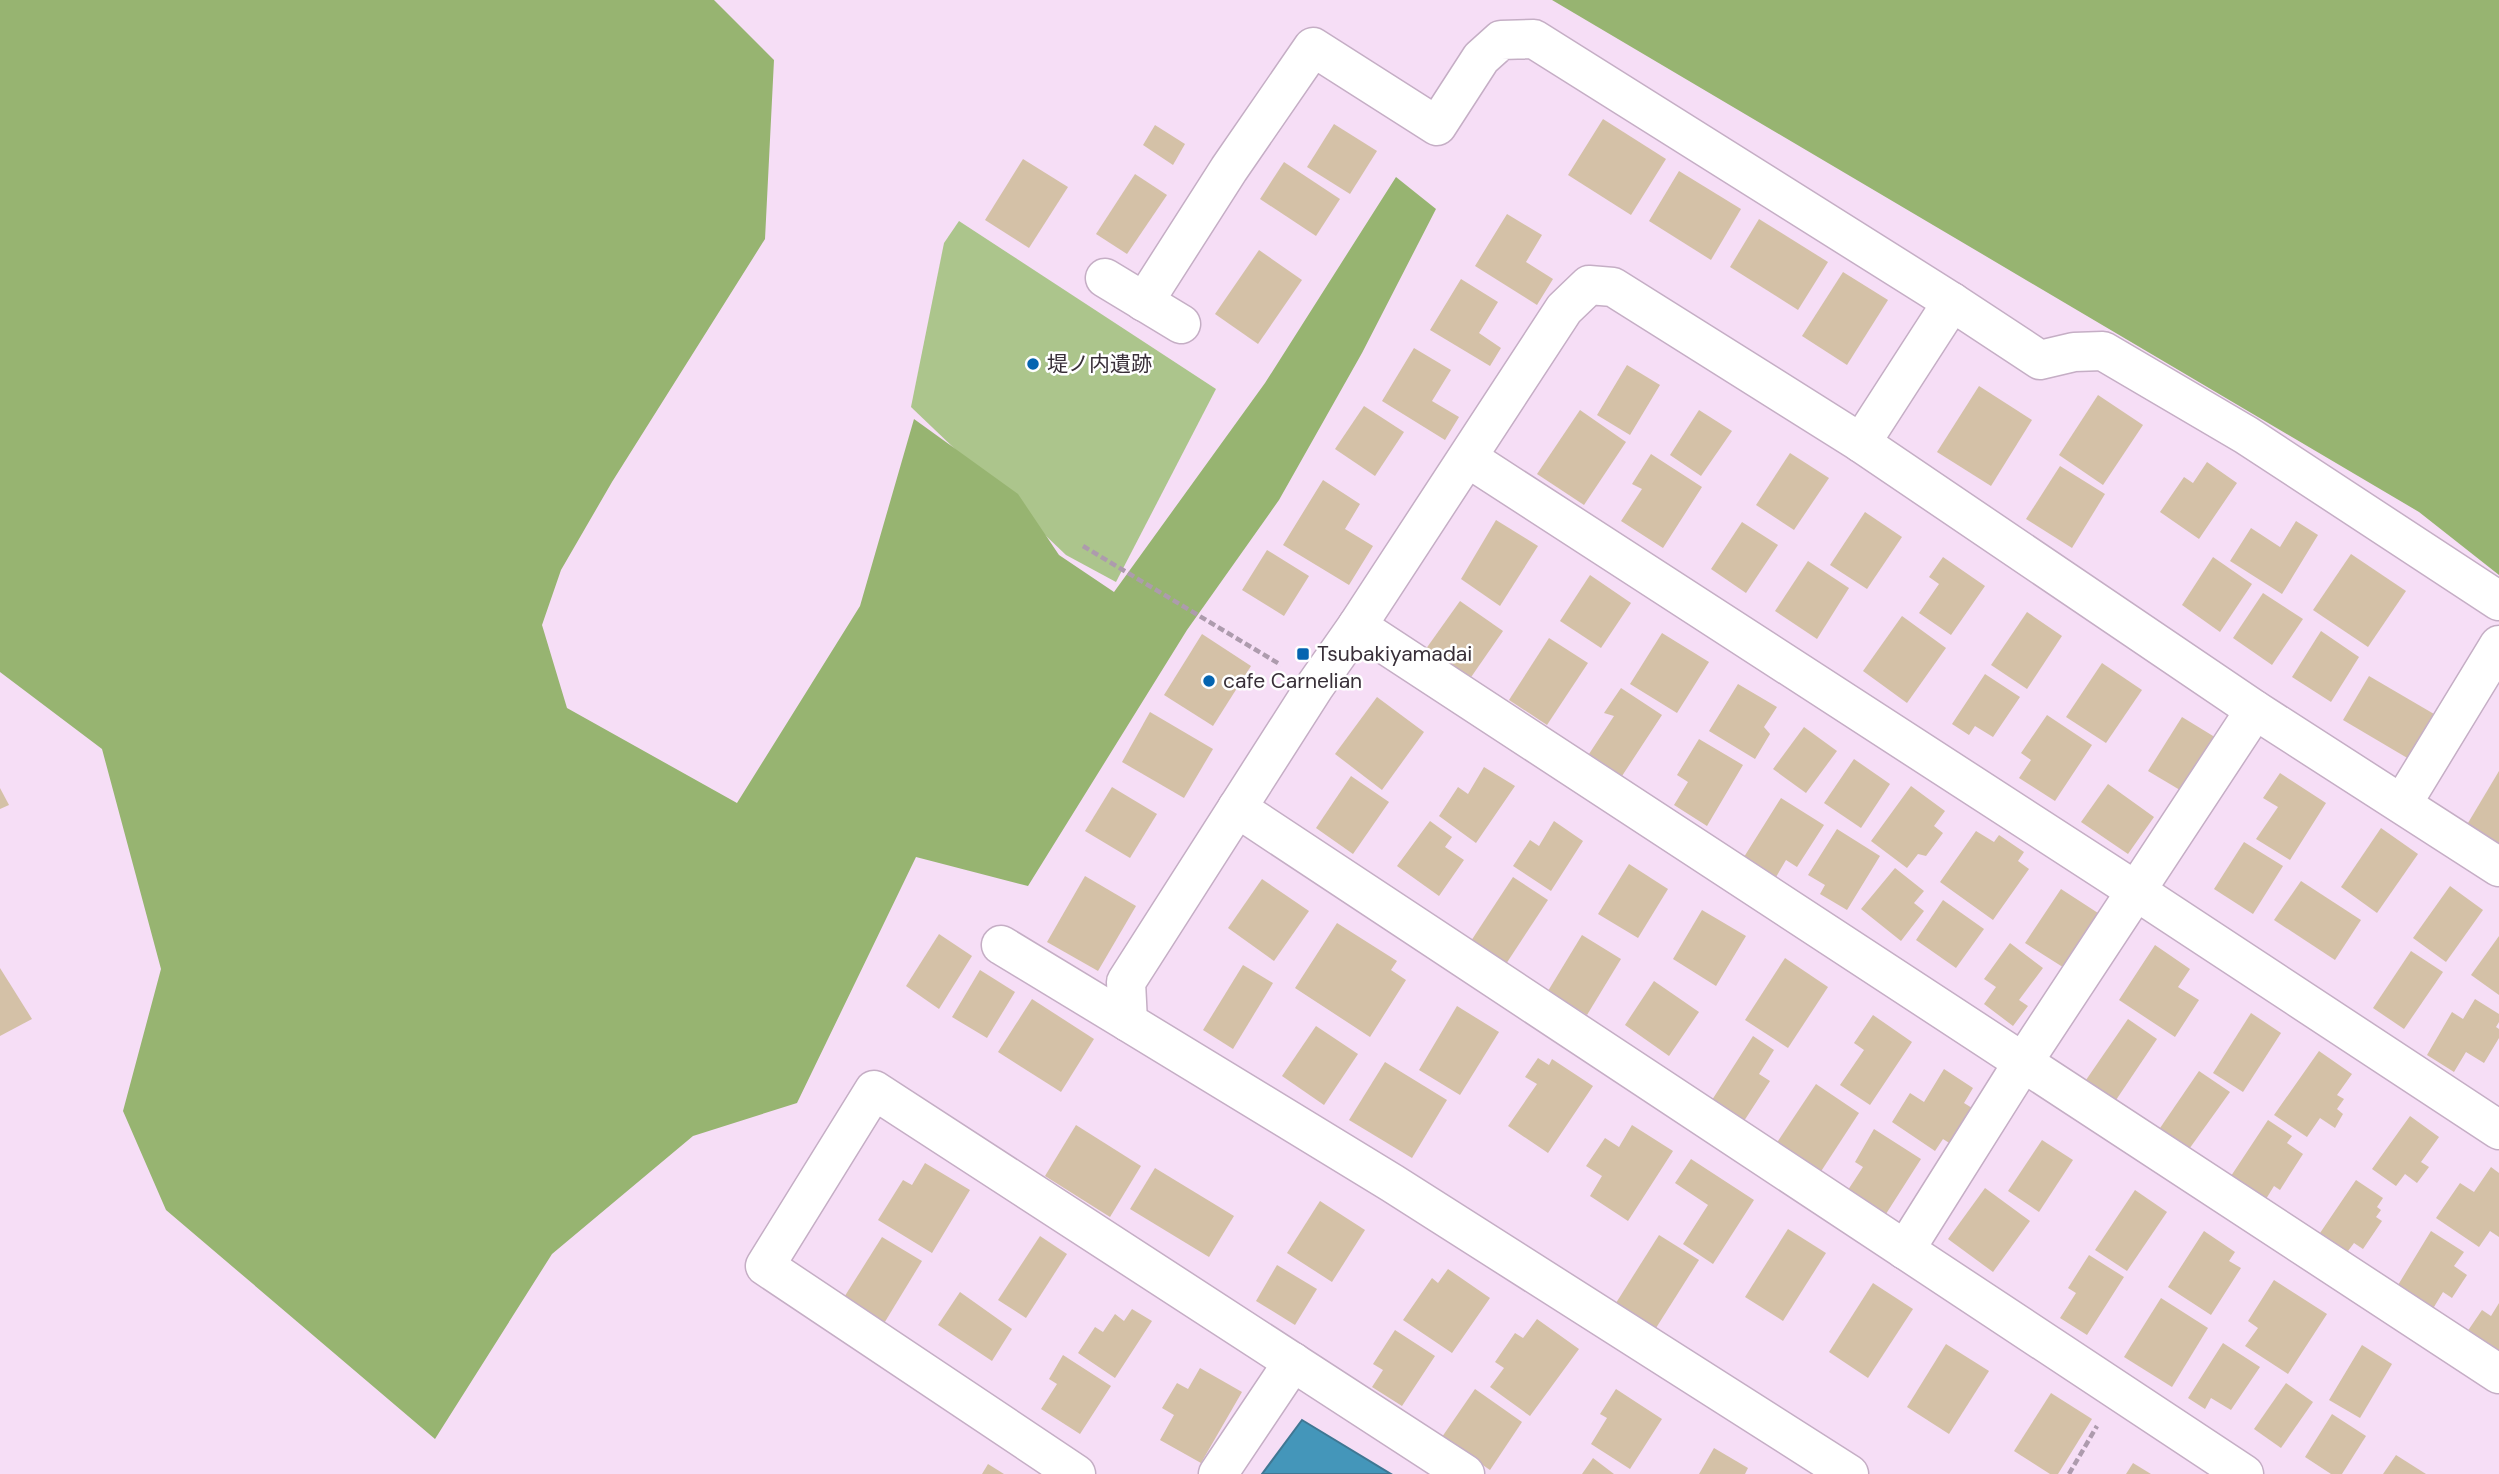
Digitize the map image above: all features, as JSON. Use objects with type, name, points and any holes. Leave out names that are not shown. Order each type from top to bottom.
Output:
[{"type":"street","points":[[1144,302],[1229,169],[1313,47],[1437,125],[1481,58],[1501,40],[1534,38],[2040,360],[2074,352],[2103,351],[2246,435],[2499,601]]},
{"type":"street","points":[[1105,278],[1181,324]]},
{"type":"street","points":[[1128,1022],[1126,982],[1315,686],[1564,309],[1589,285],[1613,287],[1861,443],[2255,710],[2499,867]]},
{"type":"street","points":[[1861,443],[1952,302]]},
{"type":"street","points":[[1468,458],[2499,1130]]},
{"type":"street","points":[[1357,626],[2499,1374]]},
{"type":"street","points":[[2402,804],[2499,645]]},
{"type":"street","points":[[1905,1250],[2023,1062],[2255,710]]},
{"type":"street","points":[[1237,808],[2244,1474]]},
{"type":"street","points":[[1001,945],[1392,1183],[1849,1474]]},
{"type":"street","points":[[1076,1474],[765,1266],[874,1090],[1465,1474]]},
{"type":"street","points":[[1218,1474],[1293,1362]]},
{"type":"path","points":[[1083,545],[1315,686]]},
{"type":"path","points":[[2069,1474],[2118,1391]]},
{"type":"green space","points":[[0,0],[714,0],[774,60],[765,239],[612,482],[561,570],[542,625],[567,708],[737,803],[860,606],[914,419],[1018,494],[1059,555],[1114,592],[1265,383],[1396,177],[1436,209],[1362,353],[1279,500],[1187,630],[1028,886],[916,857],[797,1103],[693,1136],[552,1254],[435,1439],[166,1210],[123,1111],[161,969],[102,749],[0,672]]},
{"type":"green space","points":[[1552,0],[2499,0],[2499,575],[2419,512]]},
{"type":"green space","points":[[959,221],[1216,389],[1116,582],[1066,555],[911,407],[944,243]]},
{"type":"water","points":[[1302,1420],[1391,1474],[1262,1474]]},
{"type":"building","points":[[1603,119],[1666,159],[1631,215],[1568,175]]},
{"type":"building","points":[[1334,124],[1377,151],[1350,194],[1307,167]]},
{"type":"building","points":[[1155,125],[1185,144],[1173,165],[1143,145]]},
{"type":"building","points":[[1023,159],[1068,187],[1029,248],[985,220]]},
{"type":"building","points":[[1284,162],[1340,199],[1316,236],[1260,199]]},
{"type":"building","points":[[1679,171],[1741,209],[1711,260],[1649,221]]},
{"type":"building","points":[[1135,174],[1167,195],[1127,254],[1096,234]]},
{"type":"building","points":[[1507,214],[1542,235],[1526,262],[1553,279],[1537,305],[1475,266]]},
{"type":"building","points":[[1759,219],[1828,262],[1798,310],[1730,267]]},
{"type":"building","points":[[1259,250],[1302,280],[1258,344],[1215,314]]},
{"type":"building","points":[[1843,272],[1888,300],[1847,365],[1802,336]]},
{"type":"building","points":[[1461,279],[1498,302],[1479,333],[1501,348],[1490,366],[1430,330]]},
{"type":"building","points":[[1414,348],[1451,370],[1432,401],[1459,417],[1445,440],[1382,401]]},
{"type":"building","points":[[1627,365],[1660,385],[1630,435],[1597,415]]},
{"type":"building","points":[[1979,386],[2032,420],[1991,486],[1937,452]]},
{"type":"building","points":[[2098,395],[2143,425],[2103,485],[2059,455]]},
{"type":"building","points":[[1364,406],[1404,432],[1375,476],[1335,449]]},
{"type":"building","points":[[1580,410],[1626,442],[1584,505],[1537,474]]},
{"type":"building","points":[[1699,410],[1732,431],[1701,476],[1670,455]]},
{"type":"building","points":[[1790,453],[1829,478],[1794,530],[1756,505]]},
{"type":"building","points":[[1651,454],[1702,487],[1663,548],[1621,521],[1642,489],[1632,484]]},
{"type":"building","points":[[2207,462],[2237,483],[2199,539],[2160,512],[2184,477],[2193,483]]},
{"type":"building","points":[[2060,466],[2105,494],[2072,548],[2026,519]]},
{"type":"building","points":[[1323,480],[1360,504],[1345,529],[1373,546],[1349,585],[1283,545]]},
{"type":"building","points":[[1865,512],[1902,537],[1867,589],[1830,565]]},
{"type":"building","points":[[1496,520],[1538,546],[1500,606],[1461,579]]},
{"type":"building","points":[[2296,521],[2318,535],[2282,594],[2230,561],[2251,528],[2280,547]]},
{"type":"building","points":[[1742,522],[1778,545],[1746,593],[1711,569]]},
{"type":"building","points":[[1267,550],[1309,576],[1284,616],[1242,590]]},
{"type":"building","points":[[2351,554],[2406,591],[2368,647],[2313,610]]},
{"type":"building","points":[[1943,557],[1985,586],[1951,635],[1919,613],[1939,584],[1929,577]]},
{"type":"building","points":[[2213,557],[2252,584],[2220,632],[2182,605]]},
{"type":"building","points":[[1808,561],[1849,588],[1817,639],[1775,611]]},
{"type":"building","points":[[1590,575],[1631,603],[1601,648],[1560,621]]},
{"type":"building","points":[[2263,593],[2303,619],[2272,665],[2233,638]]},
{"type":"building","points":[[1460,601],[1503,631],[1467,683],[1423,653]]},
{"type":"building","points":[[2027,612],[2062,636],[2027,689],[1991,665]]},
{"type":"building","points":[[1902,616],[1946,648],[1907,703],[1863,671]]},
{"type":"building","points":[[2321,631],[2359,657],[2331,702],[2292,677]]},
{"type":"building","points":[[1662,633],[1709,662],[1677,713],[1630,684]]},
{"type":"building","points":[[1202,634],[1251,666],[1213,726],[1164,695]]},
{"type":"building","points":[[1549,638],[1588,663],[1547,725],[1509,700]]},
{"type":"building","points":[[2102,663],[2142,690],[2106,743],[2066,717]]},
{"type":"building","points":[[1985,674],[2020,697],[1993,737],[1975,726],[1969,735],[1952,724]]},
{"type":"building","points":[[2369,676],[2434,714],[2409,759],[2343,720]]},
{"type":"building","points":[[1738,684],[1777,707],[1764,727],[1770,734],[1755,759],[1709,731]]},
{"type":"building","points":[[1621,688],[1662,715],[1622,776],[1589,754],[1614,716],[1604,713]]},
{"type":"building","points":[[1377,697],[1424,732],[1382,790],[1335,754]]},
{"type":"building","points":[[1150,712],[1213,749],[1184,798],[1122,762]]},
{"type":"building","points":[[2047,715],[2092,745],[2055,801],[2019,778],[2031,760],[2021,753]]},
{"type":"building","points":[[2182,717],[2218,739],[2185,793],[2148,771]]},
{"type":"building","points":[[1804,727],[1837,751],[1806,793],[1773,769]]},
{"type":"building","points":[[1699,739],[1743,765],[1707,826],[1674,805],[1688,782],[1677,775]]},
{"type":"building","points":[[1854,759],[1890,784],[1861,828],[1824,803]]},
{"type":"building","points":[[1484,767],[1515,786],[1476,843],[1439,816],[1458,787],[1468,794]]},
{"type":"building","points":[[2499,771],[2499,849],[2465,828]]},
{"type":"building","points":[[2280,773],[2326,803],[2290,860],[2256,839],[2278,807],[2263,798]]},
{"type":"building","points":[[1351,776],[1389,802],[1353,854],[1316,828]]},
{"type":"building","points":[[2108,784],[2154,817],[2128,854],[2081,822]]},
{"type":"building","points":[[1911,786],[1945,811],[1934,826],[1943,833],[1926,856],[1918,854],[1907,868],[1871,841]]},
{"type":"building","points":[[1112,787],[1157,814],[1130,858],[1085,831]]},
{"type":"building","points":[[0,788],[9,805],[0,809]]},
{"type":"building","points":[[1781,798],[1824,825],[1797,867],[1786,860],[1776,877],[1744,857]]},
{"type":"building","points":[[1430,821],[1452,837],[1445,847],[1464,860],[1439,896],[1397,866]]},
{"type":"building","points":[[1554,821],[1583,841],[1551,891],[1513,866],[1530,840],[1539,846]]},
{"type":"building","points":[[2381,828],[2418,854],[2377,913],[2341,887]]},
{"type":"building","points":[[1837,829],[1880,856],[1847,910],[1820,894],[1825,885],[1808,875]]},
{"type":"building","points":[[1976,831],[1994,842],[1999,835],[2024,852],[2018,861],[2029,869],[1993,920],[1940,882]]},
{"type":"building","points":[[2244,842],[2283,866],[2253,914],[2214,889]]},
{"type":"building","points":[[1629,864],[1668,889],[1638,938],[1598,914]]},
{"type":"building","points":[[1895,868],[1924,891],[1914,903],[1924,911],[1901,941],[1861,909]]},
{"type":"building","points":[[1085,876],[1136,906],[1098,971],[1047,942]]},
{"type":"building","points":[[1513,877],[1548,900],[1504,967],[1469,944]]},
{"type":"building","points":[[1262,879],[1309,911],[1274,961],[1228,928]]},
{"type":"building","points":[[2301,881],[2361,920],[2335,960],[2274,920]]},
{"type":"building","points":[[2450,886],[2483,910],[2446,962],[2413,938]]},
{"type":"building","points":[[2061,889],[2098,913],[2080,941],[2085,945],[2069,971],[2025,943]]},
{"type":"building","points":[[1943,900],[1984,929],[1956,968],[1916,940]]},
{"type":"building","points":[[1702,910],[1746,936],[1716,986],[1673,959]]},
{"type":"building","points":[[1337,923],[1397,961],[1391,970],[1406,980],[1370,1037],[1295,988]]},
{"type":"building","points":[[939,934],[972,956],[939,1009],[906,986]]},
{"type":"building","points":[[1582,935],[1621,959],[1587,1015],[1548,991]]},
{"type":"building","points":[[2499,936],[2499,995],[2471,975]]},
{"type":"building","points":[[2010,943],[2043,968],[2019,1000],[2028,1006],[2013,1026],[1984,1004],[1996,987],[1984,979]]},
{"type":"building","points":[[2155,945],[2190,969],[2178,987],[2199,1000],[2175,1037],[2119,1000]]},
{"type":"building","points":[[2411,951],[2443,972],[2404,1029],[2373,1008]]},
{"type":"building","points":[[1785,958],[1828,987],[1788,1048],[1745,1020]]},
{"type":"building","points":[[1243,965],[1273,983],[1233,1049],[1203,1030]]},
{"type":"building","points":[[0,968],[32,1019],[0,1036]]},
{"type":"building","points":[[980,970],[1015,992],[987,1038],[952,1017]]},
{"type":"building","points":[[1654,981],[1699,1012],[1669,1056],[1625,1025]]},
{"type":"building","points":[[1032,999],[1094,1039],[1061,1092],[998,1052]]},
{"type":"building","points":[[2475,999],[2499,1014],[2496,1027],[2499,1029],[2499,1038],[2484,1063],[2466,1052],[2454,1072],[2427,1055],[2452,1012],[2463,1019]]},
{"type":"building","points":[[1457,1006],[1499,1032],[1460,1095],[1419,1070]]},
{"type":"building","points":[[2251,1013],[2281,1033],[2243,1092],[2213,1073]]},
{"type":"building","points":[[1873,1015],[1912,1042],[1870,1105],[1840,1085],[1864,1050],[1854,1043]]},
{"type":"building","points":[[2128,1019],[2157,1039],[2116,1100],[2086,1080]]},
{"type":"building","points":[[1316,1026],[1358,1054],[1324,1105],[1282,1076]]},
{"type":"building","points":[[1753,1036],[1774,1050],[1759,1074],[1770,1081],[1744,1121],[1712,1100]]},
{"type":"building","points":[[2319,1051],[2352,1074],[2337,1095],[2344,1099],[2337,1109],[2343,1114],[2335,1128],[2320,1118],[2307,1137],[2274,1115]]},
{"type":"building","points":[[1538,1058],[1549,1065],[1552,1059],[1593,1086],[1548,1153],[1508,1126],[1537,1084],[1525,1077]]},
{"type":"building","points":[[1385,1062],[1447,1100],[1412,1158],[1349,1120]]},
{"type":"building","points":[[1944,1069],[1973,1088],[1964,1103],[1977,1111],[1954,1146],[1943,1139],[1935,1151],[1892,1122],[1910,1093],[1924,1102]]},
{"type":"building","points":[[2199,1071],[2230,1092],[2187,1152],[2158,1131]]},
{"type":"building","points":[[1816,1084],[1859,1113],[1818,1176],[1774,1147]]},
{"type":"building","points":[[2410,1116],[2439,1137],[2421,1162],[2429,1167],[2417,1183],[2405,1174],[2396,1186],[2372,1169]]},
{"type":"building","points":[[2268,1120],[2292,1136],[2287,1143],[2303,1154],[2280,1190],[2274,1186],[2266,1199],[2231,1176]]},
{"type":"building","points":[[1076,1125],[1141,1166],[1110,1217],[1045,1176]]},
{"type":"building","points":[[1632,1125],[1673,1151],[1628,1221],[1590,1196],[1602,1176],[1586,1166],[1605,1138],[1619,1147]]},
{"type":"building","points":[[1874,1129],[1921,1159],[1884,1217],[1846,1193],[1863,1167],[1855,1162]]},
{"type":"building","points":[[2042,1140],[2073,1160],[2039,1212],[2008,1191]]},
{"type":"building","points":[[1691,1159],[1754,1200],[1713,1264],[1683,1244],[1708,1205],[1675,1183]]},
{"type":"building","points":[[925,1163],[970,1190],[932,1253],[878,1220],[903,1180],[912,1185]]},
{"type":"building","points":[[2491,1167],[2499,1173],[2499,1237],[2490,1231],[2479,1247],[2436,1218],[2460,1183],[2474,1192]]},
{"type":"building","points":[[1155,1168],[1234,1216],[1209,1257],[1130,1209]]},
{"type":"building","points":[[2356,1180],[2383,1198],[2377,1207],[2381,1210],[2376,1217],[2382,1221],[2363,1249],[2354,1243],[2345,1255],[2318,1236]]},
{"type":"building","points":[[1985,1188],[2030,1221],[1993,1272],[1948,1239]]},
{"type":"building","points":[[2135,1190],[2167,1212],[2127,1271],[2095,1250]]},
{"type":"building","points":[[1320,1201],[1365,1230],[1332,1282],[1287,1253]]},
{"type":"building","points":[[1788,1229],[1826,1253],[1783,1321],[1745,1297]]},
{"type":"building","points":[[2204,1231],[2235,1252],[2229,1261],[2241,1268],[2211,1315],[2168,1287]]},
{"type":"building","points":[[2431,1231],[2464,1252],[2454,1266],[2467,1275],[2452,1298],[2443,1292],[2431,1312],[2395,1290]]},
{"type":"building","points":[[1659,1235],[1699,1260],[1656,1328],[1616,1303]]},
{"type":"building","points":[[1040,1236],[1067,1254],[1026,1318],[998,1300]]},
{"type":"building","points":[[882,1237],[922,1261],[883,1325],[843,1299]]},
{"type":"building","points":[[2089,1255],[2124,1277],[2087,1335],[2060,1318],[2076,1293],[2068,1288]]},
{"type":"building","points":[[1277,1265],[1317,1289],[1295,1325],[1256,1301]]},
{"type":"building","points":[[1448,1269],[1490,1298],[1452,1353],[1403,1320],[1432,1278],[1438,1283]]},
{"type":"building","points":[[2274,1280],[2327,1314],[2288,1374],[2245,1346],[2258,1328],[2248,1321]]},
{"type":"building","points":[[1873,1283],[1913,1309],[1868,1378],[1829,1352]]},
{"type":"building","points":[[960,1292],[1012,1329],[992,1361],[938,1325]]},
{"type":"building","points":[[2161,1298],[2208,1328],[2172,1387],[2124,1357]]},
{"type":"building","points":[[2499,1303],[2499,1357],[2465,1335],[2482,1310],[2491,1316]]},
{"type":"building","points":[[1132,1309],[1152,1321],[1115,1378],[1078,1353],[1095,1327],[1103,1332],[1115,1314],[1124,1321]]},
{"type":"building","points":[[1537,1319],[1579,1349],[1530,1416],[1490,1387],[1504,1368],[1495,1362],[1515,1333],[1523,1338]]},
{"type":"building","points":[[1395,1330],[1435,1356],[1402,1406],[1372,1387],[1383,1370],[1373,1364]]},
{"type":"building","points":[[2223,1343],[2260,1367],[2231,1410],[2211,1398],[2205,1409],[2188,1398]]},
{"type":"building","points":[[1946,1344],[1989,1371],[1949,1434],[1907,1407]]},
{"type":"building","points":[[2362,1345],[2392,1364],[2360,1418],[2329,1400]]},
{"type":"building","points":[[1063,1355],[1111,1386],[1080,1434],[1041,1409],[1057,1384],[1049,1379]]},
{"type":"building","points":[[1200,1368],[1242,1392],[1201,1463],[1160,1440],[1174,1415],[1162,1408],[1177,1383],[1188,1389]]},
{"type":"building","points":[[2286,1383],[2313,1402],[2281,1448],[2254,1429]]},
{"type":"building","points":[[1475,1389],[1522,1422],[1490,1470],[1442,1437]]},
{"type":"building","points":[[1616,1389],[1662,1419],[1630,1469],[1591,1444],[1607,1418],[1600,1414]]},
{"type":"building","points":[[2051,1393],[2092,1419],[2058,1474],[2050,1474],[2014,1451]]},
{"type":"building","points":[[2332,1414],[2366,1436],[2342,1474],[2331,1474],[2305,1457]]},
{"type":"building","points":[[1714,1448],[1748,1468],[1745,1474],[1699,1474]]},
{"type":"building","points":[[2396,1455],[2426,1474],[2383,1474]]},
{"type":"building","points":[[1593,1458],[1614,1474],[1582,1474]]},
{"type":"building","points":[[2133,1463],[2151,1474],[2126,1474]]},
{"type":"building","points":[[988,1464],[1004,1474],[982,1474]]},
{"type":"place","name":"堤ノ内遺跡","points":[[1033,364]]},
{"type":"place","name":"Tsubakiyamadai","points":[[1303,654]]},
{"type":"place","name":"cafe Carnelian","points":[[1209,681]]}]
